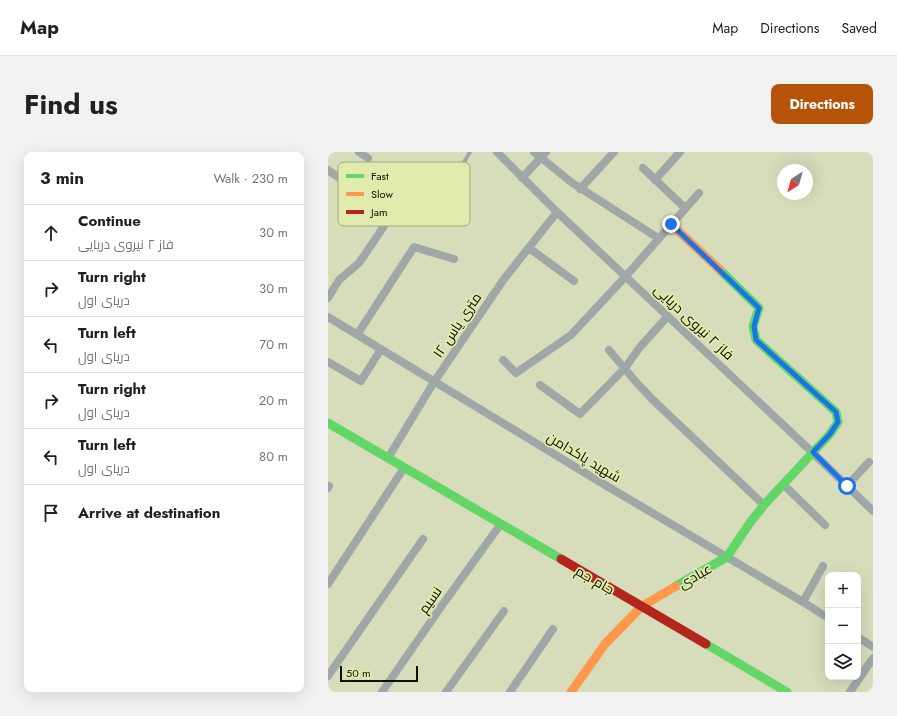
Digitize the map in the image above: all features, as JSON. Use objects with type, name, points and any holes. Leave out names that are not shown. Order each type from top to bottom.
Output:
[{"type":"street","points":[[359,152],[368,158]]},
{"type":"street","name":"فاز ۲ نیروی دریایی","points":[[497,152],[557,212],[813,452],[873,511]]},
{"type":"street","points":[[534,152],[543,155],[558,173],[580,189],[658,238]]},
{"type":"street","points":[[580,189],[614,152]]},
{"type":"street","points":[[655,180],[680,152]]},
{"type":"street","points":[[522,178],[543,155]]},
{"type":"street","points":[[643,168],[685,208]]},
{"type":"street","points":[[328,170],[338,177]]},
{"type":"street","points":[[503,360],[516,373],[571,335],[626,276],[699,192]]},
{"type":"street","name":"۱۲ متری یاس","points":[[388,458],[434,382],[504,279],[557,212]]},
{"type":"street","name":"عبادی","points":[[571,692],[605,644],[641,607],[726,557],[764,505],[830,434],[838,422],[836,412],[756,340],[754,326],[759,308],[671,224]]},
{"type":"street","points":[[328,298],[339,280],[359,263],[384,226]]},
{"type":"street","points":[[357,335],[414,247],[454,258]]},
{"type":"street","points":[[529,248],[574,281]]},
{"type":"street","points":[[540,385],[580,414],[625,368],[640,347],[668,316]]},
{"type":"street","name":"شهید پاکدامن","points":[[328,317],[825,616]]},
{"type":"street","points":[[328,362],[361,381],[381,349]]},
{"type":"street","points":[[609,350],[654,401],[764,505]]},
{"type":"street","name":"جام جم","points":[[328,423],[786,692]]},
{"type":"street","points":[[847,486],[869,462]]},
{"type":"street","points":[[328,584],[404,468]]},
{"type":"street","points":[[783,484],[825,525]]},
{"type":"street","name":"نسیم","points":[[382,692],[500,525]]},
{"type":"street","points":[[328,676],[423,539]]},
{"type":"street","points":[[803,602],[823,566]]},
{"type":"street","points":[[446,692],[504,611]]},
{"type":"street","points":[[510,692],[553,629]]},
{"type":"street","points":[[861,639],[873,647]]},
{"type":"street","points":[[850,692],[873,658]]},
{"type":"lane","points":[[464,162],[470,152]]},
{"type":"traffic: fast","points":[[676,586],[727,557],[749,524],[764,505],[830,434],[838,422],[836,412],[756,340],[753,326],[759,308],[720,270]]},
{"type":"traffic: fast","points":[[328,423],[561,559]]},
{"type":"traffic: fast","points":[[706,644],[787,692]]},
{"type":"traffic: slow","points":[[671,224],[720,270]]},
{"type":"traffic: slow","points":[[571,692],[605,644],[641,607],[676,586]]},
{"type":"traffic: jam","points":[[561,559],[706,644]]},
{"type":"route","points":[[671,224],[759,308],[754,326],[756,340],[836,412],[838,422],[830,434],[813,452],[847,486]]}]
